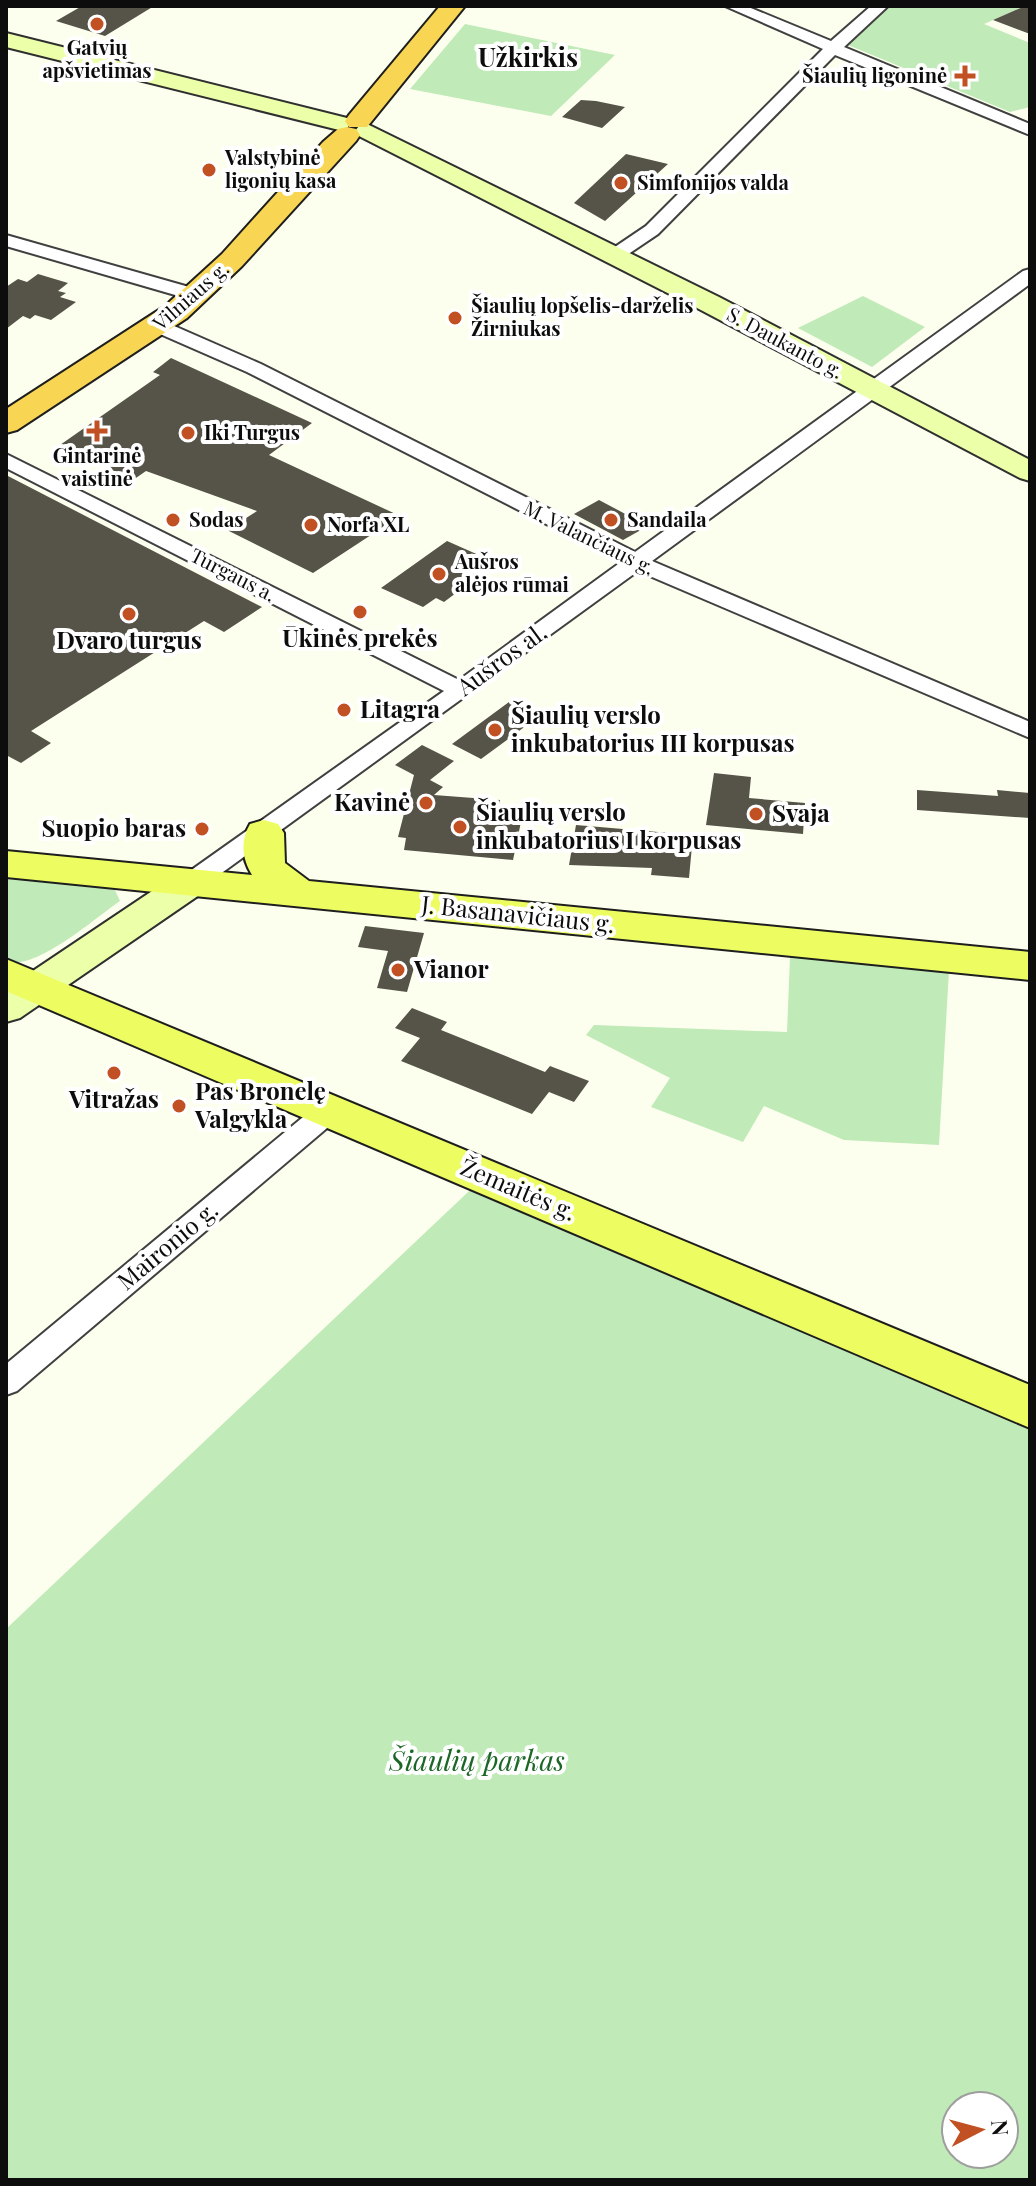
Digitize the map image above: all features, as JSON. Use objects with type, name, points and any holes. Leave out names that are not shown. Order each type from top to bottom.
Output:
[{"type":"highway","name":"Vilniaus g.","points":[[6,423],[158,326],[196,295],[353,127],[453,6]]},
{"type":"main road","name":"S. Daukanto g.","points":[[6,40],[353,127],[615,255],[1030,472]]},
{"type":"main road","points":[[264,833],[263,863],[276,880],[300,893]]},
{"type":"main road","name":"J. Basanavičiaus g.","points":[[6,864],[1030,966]]},
{"type":"main road","name":"Aušros al.","points":[[16,989],[192,882]]},
{"type":"main road","name":"Žemaitės g.","points":[[16,989],[330,1110],[1030,1407]]},
{"type":"street","points":[[733,6],[1030,130]]},
{"type":"street","points":[[615,255],[652,230],[833,48],[880,6]]},
{"type":"street","points":[[6,240],[196,295]]},
{"type":"street","name":"Aušros al.","points":[[192,882],[264,833],[1030,275]]},
{"type":"street","name":"M. Valančiaus g.","points":[[158,326],[254,368],[637,562],[1030,731]]},
{"type":"street","name":"Turgaus a.","points":[[6,460],[461,690]]},
{"type":"street","name":"Maironio g.","points":[[6,1382],[330,1110]]},
{"type":"green space","name":"Šiaulių ligoninė","points":[[891,6],[1025,6],[984,24],[1030,43],[1030,107],[1010,112],[848,45]]},
{"type":"green space","points":[[465,24],[615,55],[551,116],[410,89]]},
{"type":"green space","points":[[863,296],[925,327],[872,367],[798,328]]},
{"type":"green space","points":[[6,876],[114,888],[120,901],[64,942],[33,959],[6,961]]},
{"type":"green space","points":[[790,957],[949,970],[939,1145],[844,1140],[764,1106],[743,1142],[651,1107],[670,1078],[586,1035],[594,1025],[787,1032]]},
{"type":"green space","name":"Šiaulių parkas","points":[[485,1176],[1030,1407],[1030,2180],[6,2180],[6,1629]]},
{"type":"building","name":"Gatvių apšvietimas","points":[[82,6],[154,6],[105,36],[56,21]]},
{"type":"building","points":[[1030,6],[1030,34],[993,20]]},
{"type":"building","points":[[581,100],[625,107],[602,128],[562,117]]},
{"type":"building","name":"Simfonijos valda","points":[[626,154],[668,164],[605,221],[574,203]]},
{"type":"building","points":[[38,274],[68,283],[58,291],[66,293],[60,297],[76,302],[51,320],[35,315],[30,319],[23,316],[6,329],[6,287],[18,279],[27,282]]},
{"type":"building","name":"Iki Turgus","points":[[171,358],[312,423],[269,455],[400,516],[313,573],[227,530],[257,511],[146,471],[133,480],[60,445],[160,375],[153,372]]},
{"type":"building","name":"Dvaro turgus","points":[[6,475],[262,607],[224,632],[204,621],[31,731],[51,743],[21,763],[6,755]]},
{"type":"building","name":"Sandaila","points":[[599,500],[648,526],[623,540],[574,514]]},
{"type":"building","name":"Aušros alėjos rūmai","points":[[447,541],[490,560],[474,572],[480,575],[444,602],[436,598],[423,607],[381,588]]},
{"type":"building","name":"Šiaulių verslo inkubatorius III korpusas","points":[[509,702],[538,717],[481,759],[452,744]]},
{"type":"building","name":"Šiaulių verslo inkubatorius I korpusas","points":[[422,745],[454,761],[430,780],[443,787],[434,795],[500,800],[497,815],[522,817],[513,860],[404,850],[406,838],[398,837],[414,775],[395,765]]},
{"type":"building","name":"Svaja","points":[[714,773],[751,777],[749,798],[805,803],[803,834],[706,825]]},
{"type":"building","points":[[917,790],[998,796],[997,790],[1030,793],[1030,818],[917,810]]},
{"type":"building","points":[[576,825],[693,835],[689,878],[651,875],[652,868],[569,865]]},
{"type":"building","name":"Vianor","points":[[365,926],[424,933],[407,992],[377,988],[388,951],[358,947]]},
{"type":"building","points":[[412,1008],[447,1022],[441,1030],[545,1072],[550,1066],[589,1081],[574,1102],[549,1092],[532,1114],[401,1061],[420,1038],[395,1028]]},
{"type":"place","name":"Gatvių apšvietimas","points":[[97,24]]},
{"type":"place","name":"Šiaulių ligoninė","points":[[965,76]]},
{"type":"place","name":"Valstybinė ligonių kasa","points":[[209,170]]},
{"type":"place","name":"Simfonijos valda","points":[[621,183]]},
{"type":"place","name":"Šiaulių lopšelis-darželis Žirniukas","points":[[455,318]]},
{"type":"place","name":"Gintarinė vaistinė","points":[[97,431]]},
{"type":"place","name":"Iki Turgus","points":[[188,433]]},
{"type":"place","name":"Sodas","points":[[173,520]]},
{"type":"place","name":"Sandaila","points":[[611,520]]},
{"type":"place","name":"Norfa XL","points":[[311,525]]},
{"type":"place","name":"Aušros alėjos rūmai","points":[[439,574]]},
{"type":"place","name":"Ūkinės prekės","points":[[360,612]]},
{"type":"place","name":"Dvaro turgus","points":[[129,614]]},
{"type":"place","name":"Litagra","points":[[344,710]]},
{"type":"place","name":"Šiaulių verslo inkubatorius III korpusas","points":[[495,730]]},
{"type":"place","name":"Kavinė","points":[[426,803]]},
{"type":"place","name":"Svaja","points":[[756,814]]},
{"type":"place","name":"Šiaulių verslo inkubatorius I korpusas","points":[[460,827]]},
{"type":"place","name":"Suopio baras","points":[[202,829]]},
{"type":"place","name":"Vianor","points":[[398,970]]},
{"type":"place","name":"Vitražas","points":[[114,1073]]},
{"type":"place","name":"Pas Bronelę Valgykla","points":[[179,1106]]},
{"type":"district","name":"Užkirkis","points":[[528,58]]}]
